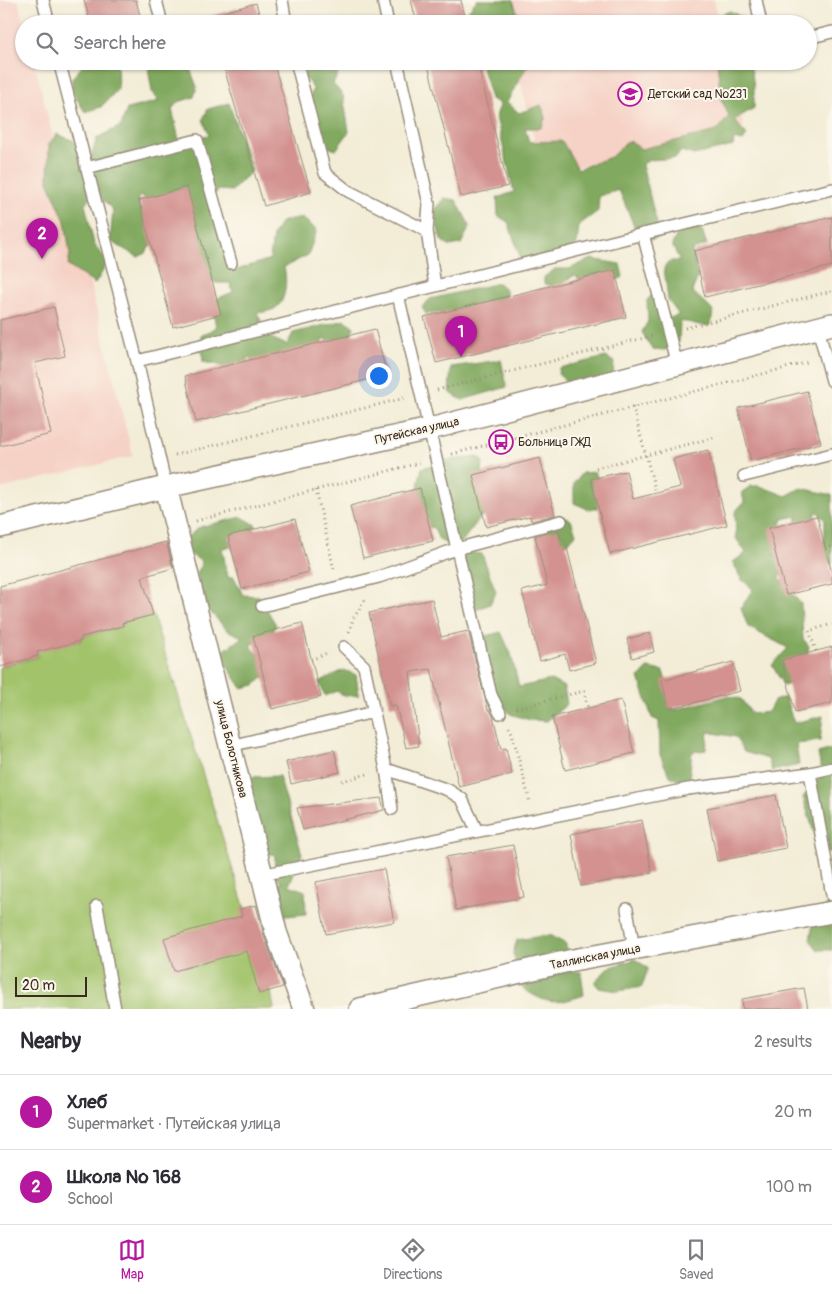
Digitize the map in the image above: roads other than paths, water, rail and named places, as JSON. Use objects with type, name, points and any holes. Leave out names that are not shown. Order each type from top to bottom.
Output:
[{"type":"street","name":"Путейская улица","points":[[0,527],[166,487],[430,429],[825,326]]},
{"type":"street","name":"улица Болотникова","points":[[166,487],[276,932],[304,1009]]},
{"type":"street","name":"Таллинская улица","points":[[360,1009],[573,960],[832,912]]},
{"type":"lane","points":[[43,0],[47,15]]},
{"type":"lane","points":[[156,0],[160,15]]},
{"type":"lane","points":[[282,0],[284,15]]},
{"type":"lane","points":[[383,0],[386,15]]},
{"type":"lane","points":[[756,0],[759,15]]},
{"type":"lane","points":[[817,36],[832,32]]},
{"type":"lane","points":[[61,70],[137,361],[166,487]]},
{"type":"lane","points":[[298,70],[325,173],[348,191],[427,231]]},
{"type":"lane","points":[[399,70],[429,204],[427,231],[435,286]]},
{"type":"lane","points":[[86,168],[196,140],[231,263]]},
{"type":"lane","points":[[137,361],[643,234],[832,189]]},
{"type":"lane","points":[[643,234],[677,365]]},
{"type":"lane","points":[[398,295],[491,695],[500,713]]},
{"type":"lane","points":[[825,326],[826,357],[832,381]]},
{"type":"lane","points":[[744,476],[832,454]]},
{"type":"lane","points":[[262,606],[379,577],[456,550],[561,521]]},
{"type":"lane","points":[[344,647],[364,666],[386,769],[392,809]]},
{"type":"lane","points":[[230,746],[374,712]]},
{"type":"lane","points":[[261,874],[688,789],[810,773],[832,768]]},
{"type":"lane","points":[[386,769],[448,790],[462,799],[477,831]]},
{"type":"lane","points":[[810,773],[832,895]]},
{"type":"lane","points":[[97,906],[115,1009]]},
{"type":"lane","points":[[626,909],[634,949]]},
{"type":"place","name":"Детский сад №231","points":[[630,94]]},
{"type":"place","name":"Школа № 168","points":[[42,259]]},
{"type":"place","name":"Хлеб","points":[[461,357]]},
{"type":"place","name":"Больница ГЖД","points":[[501,442]]}]
